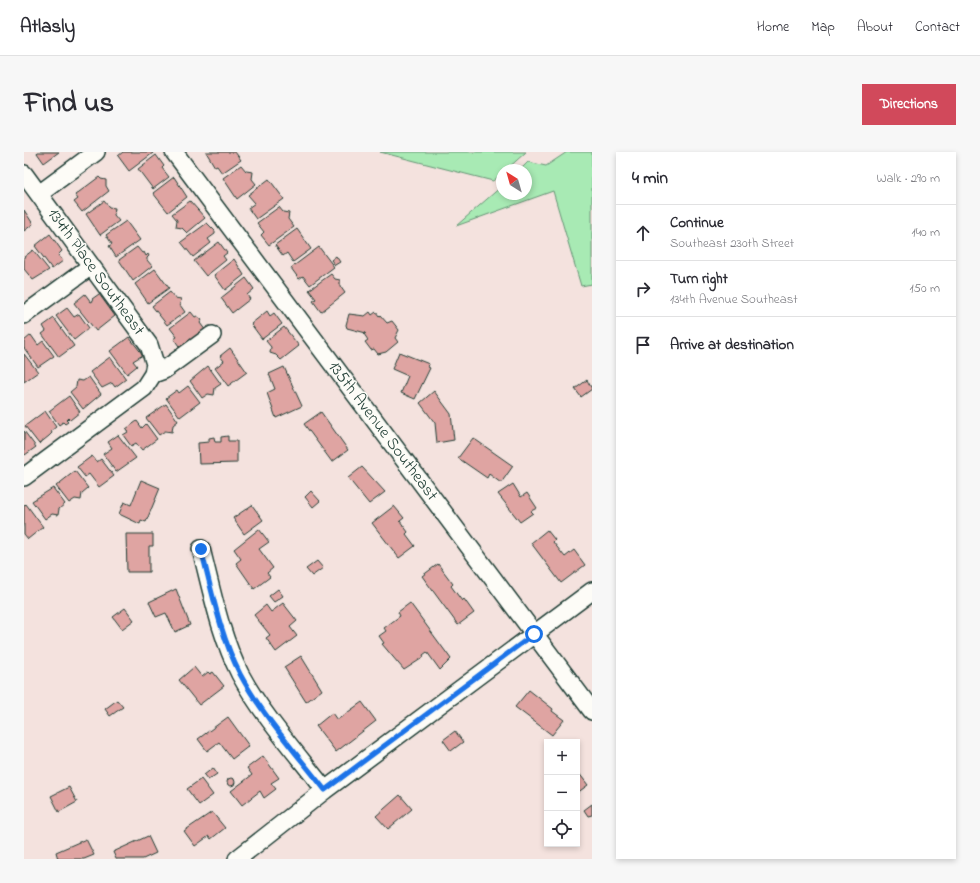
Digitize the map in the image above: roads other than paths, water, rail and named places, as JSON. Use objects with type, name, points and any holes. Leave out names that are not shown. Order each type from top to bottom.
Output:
[{"type":"street","points":[[39,194],[96,152]]},
{"type":"street","name":"135th Avenue Southeast","points":[[174,152],[592,711]]},
{"type":"street","name":"134th Place Southeast","points":[[24,174],[150,345],[155,364],[153,374]]},
{"type":"street","points":[[24,316],[91,266]]},
{"type":"street","points":[[24,477],[144,388],[153,374],[164,370],[212,335]]},
{"type":"street","points":[[201,549],[227,643],[240,674],[258,702],[325,790]]},
{"type":"street","points":[[237,859],[325,790],[592,591]]}]
